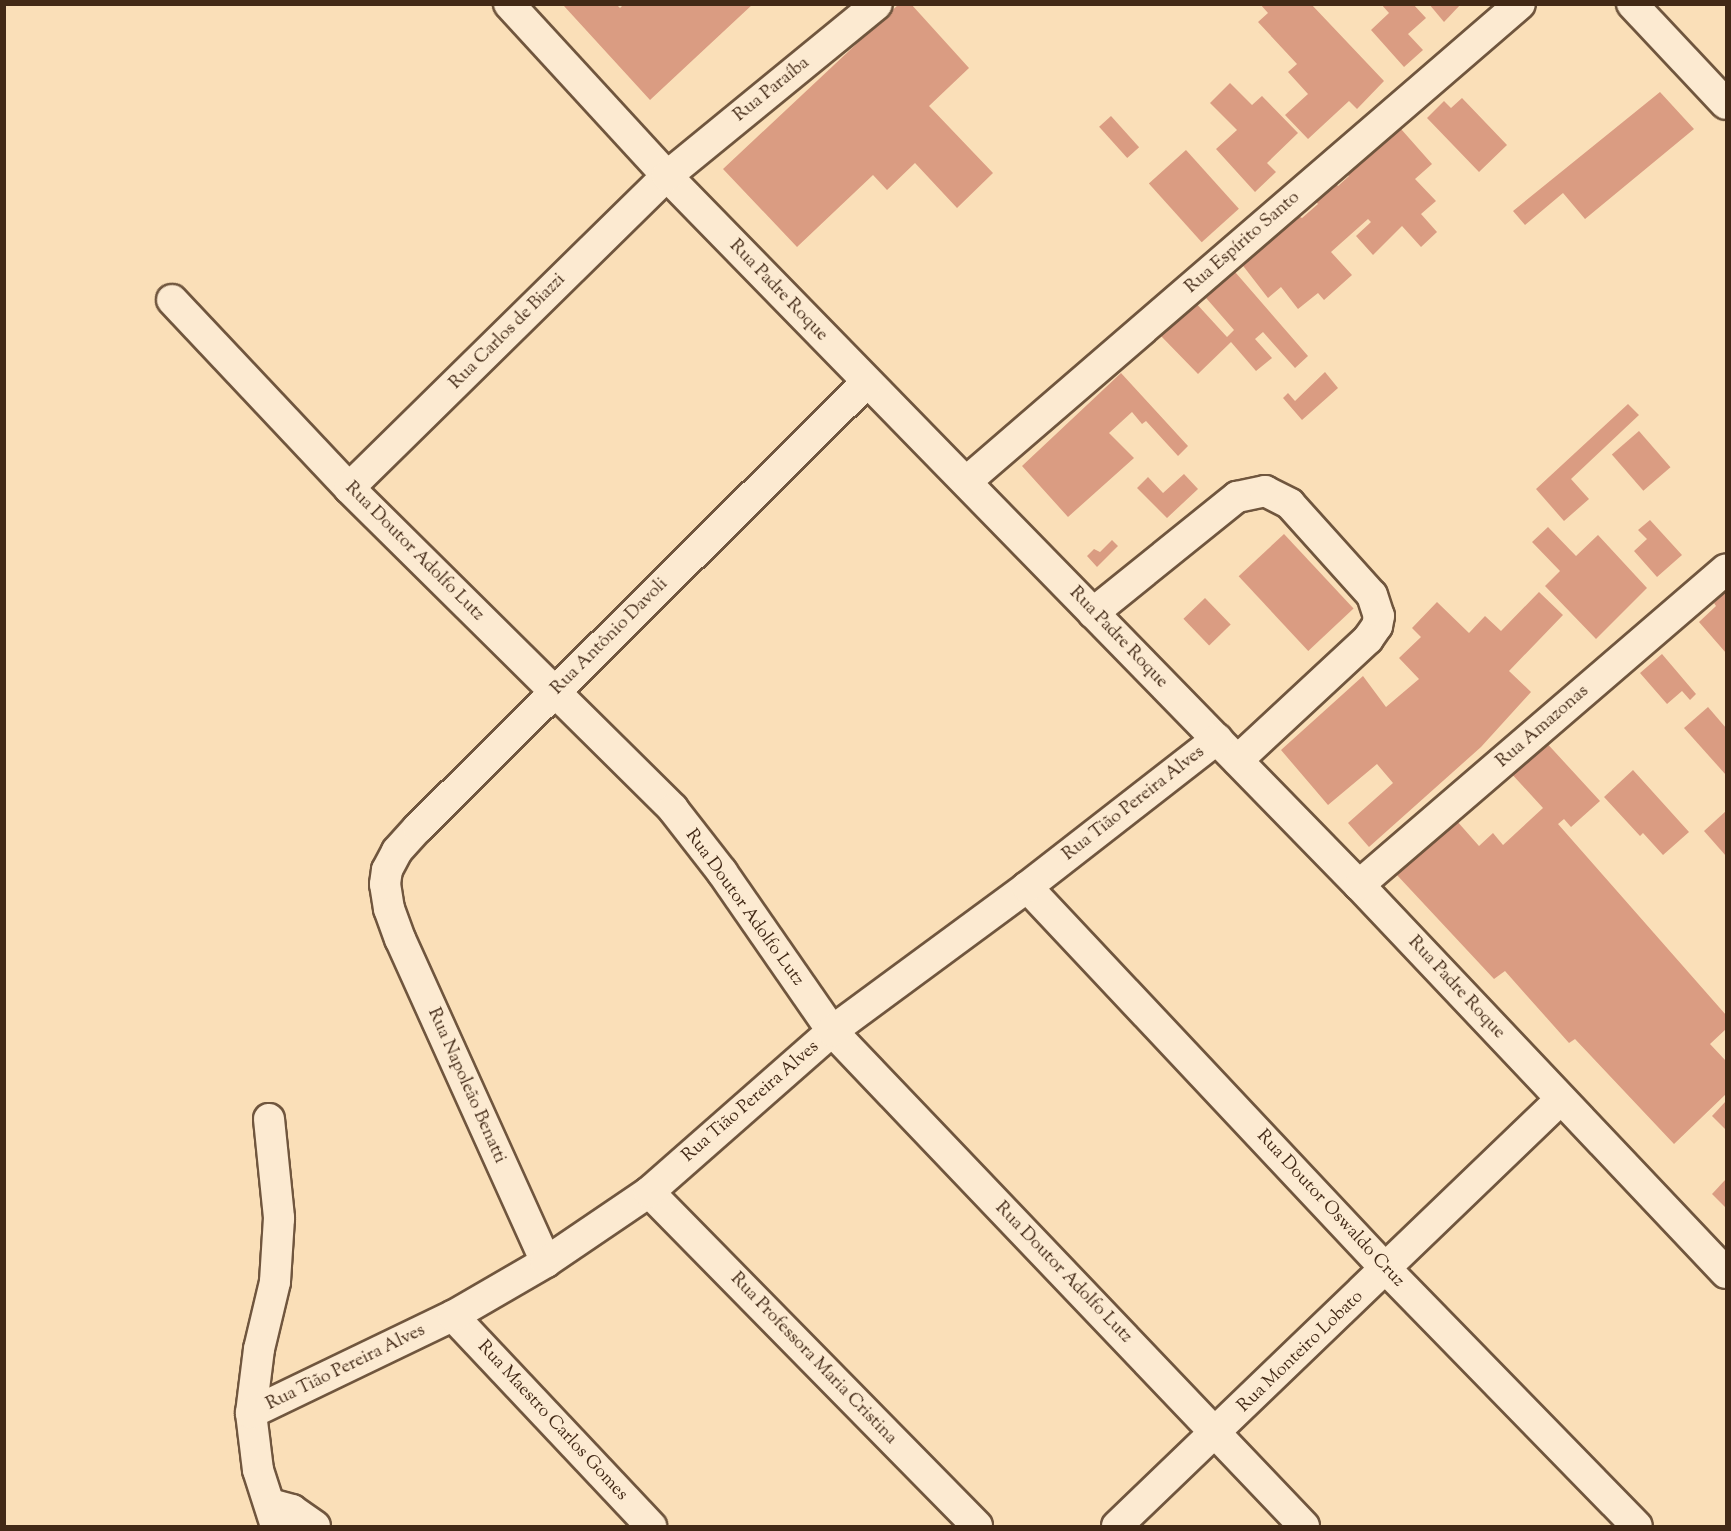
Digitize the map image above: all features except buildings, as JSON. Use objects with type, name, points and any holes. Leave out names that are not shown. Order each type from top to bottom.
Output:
[{"type":"street","name":"Rua Padre Roque","points":[[509,4],[667,176],[1359,885],[1560,1100],[1726,1272]]},
{"type":"street","name":"Rua Paraíba","points":[[667,176],[877,4]]},
{"type":"street","name":"Rua Espírito Santo","points":[[967,481],[1520,4]]},
{"type":"street","points":[[1632,4],[1726,104]]},
{"type":"street","name":"Rua Carlos de Biazzi","points":[[349,488],[667,176]]},
{"type":"street","name":"Rua Doutor Adolfo Lutz","points":[[172,300],[349,488],[673,809],[722,872],[832,1031],[1304,1527]]},
{"type":"street","name":"Rua Antônio Davoli","points":[[389,909],[385,884],[387,870],[397,851],[867,382]]},
{"type":"street","points":[[1093,613],[1237,497],[1264,491],[1290,504],[1372,595],[1379,616],[1377,626],[1368,639],[1238,760]]},
{"type":"street","name":"Rua Amazonas","points":[[1359,885],[1726,569]]},
{"type":"street","name":"Rua Tião Pereira Alves","points":[[252,1413],[453,1316],[546,1262],[649,1192],[832,1031],[1027,887],[1217,739]]},
{"type":"street","name":"Rua Doutor Oswaldo Cruz","points":[[1027,887],[1386,1269],[1637,1527]]},
{"type":"street","name":"Rua Napoleão Benatti","points":[[389,909],[546,1262]]},
{"type":"street","name":"Rua Monteiro Lobato","points":[[1117,1527],[1560,1100]]},
{"type":"street","points":[[269,1119],[279,1218],[275,1282],[259,1349],[252,1413],[258,1470],[273,1515],[298,1514],[315,1527]]},
{"type":"street","name":"Rua Professora Maria Cristina","points":[[649,1192],[977,1527]]},
{"type":"street","name":"Rua Maestro Carlos Gomes","points":[[453,1316],[651,1527]]}]
